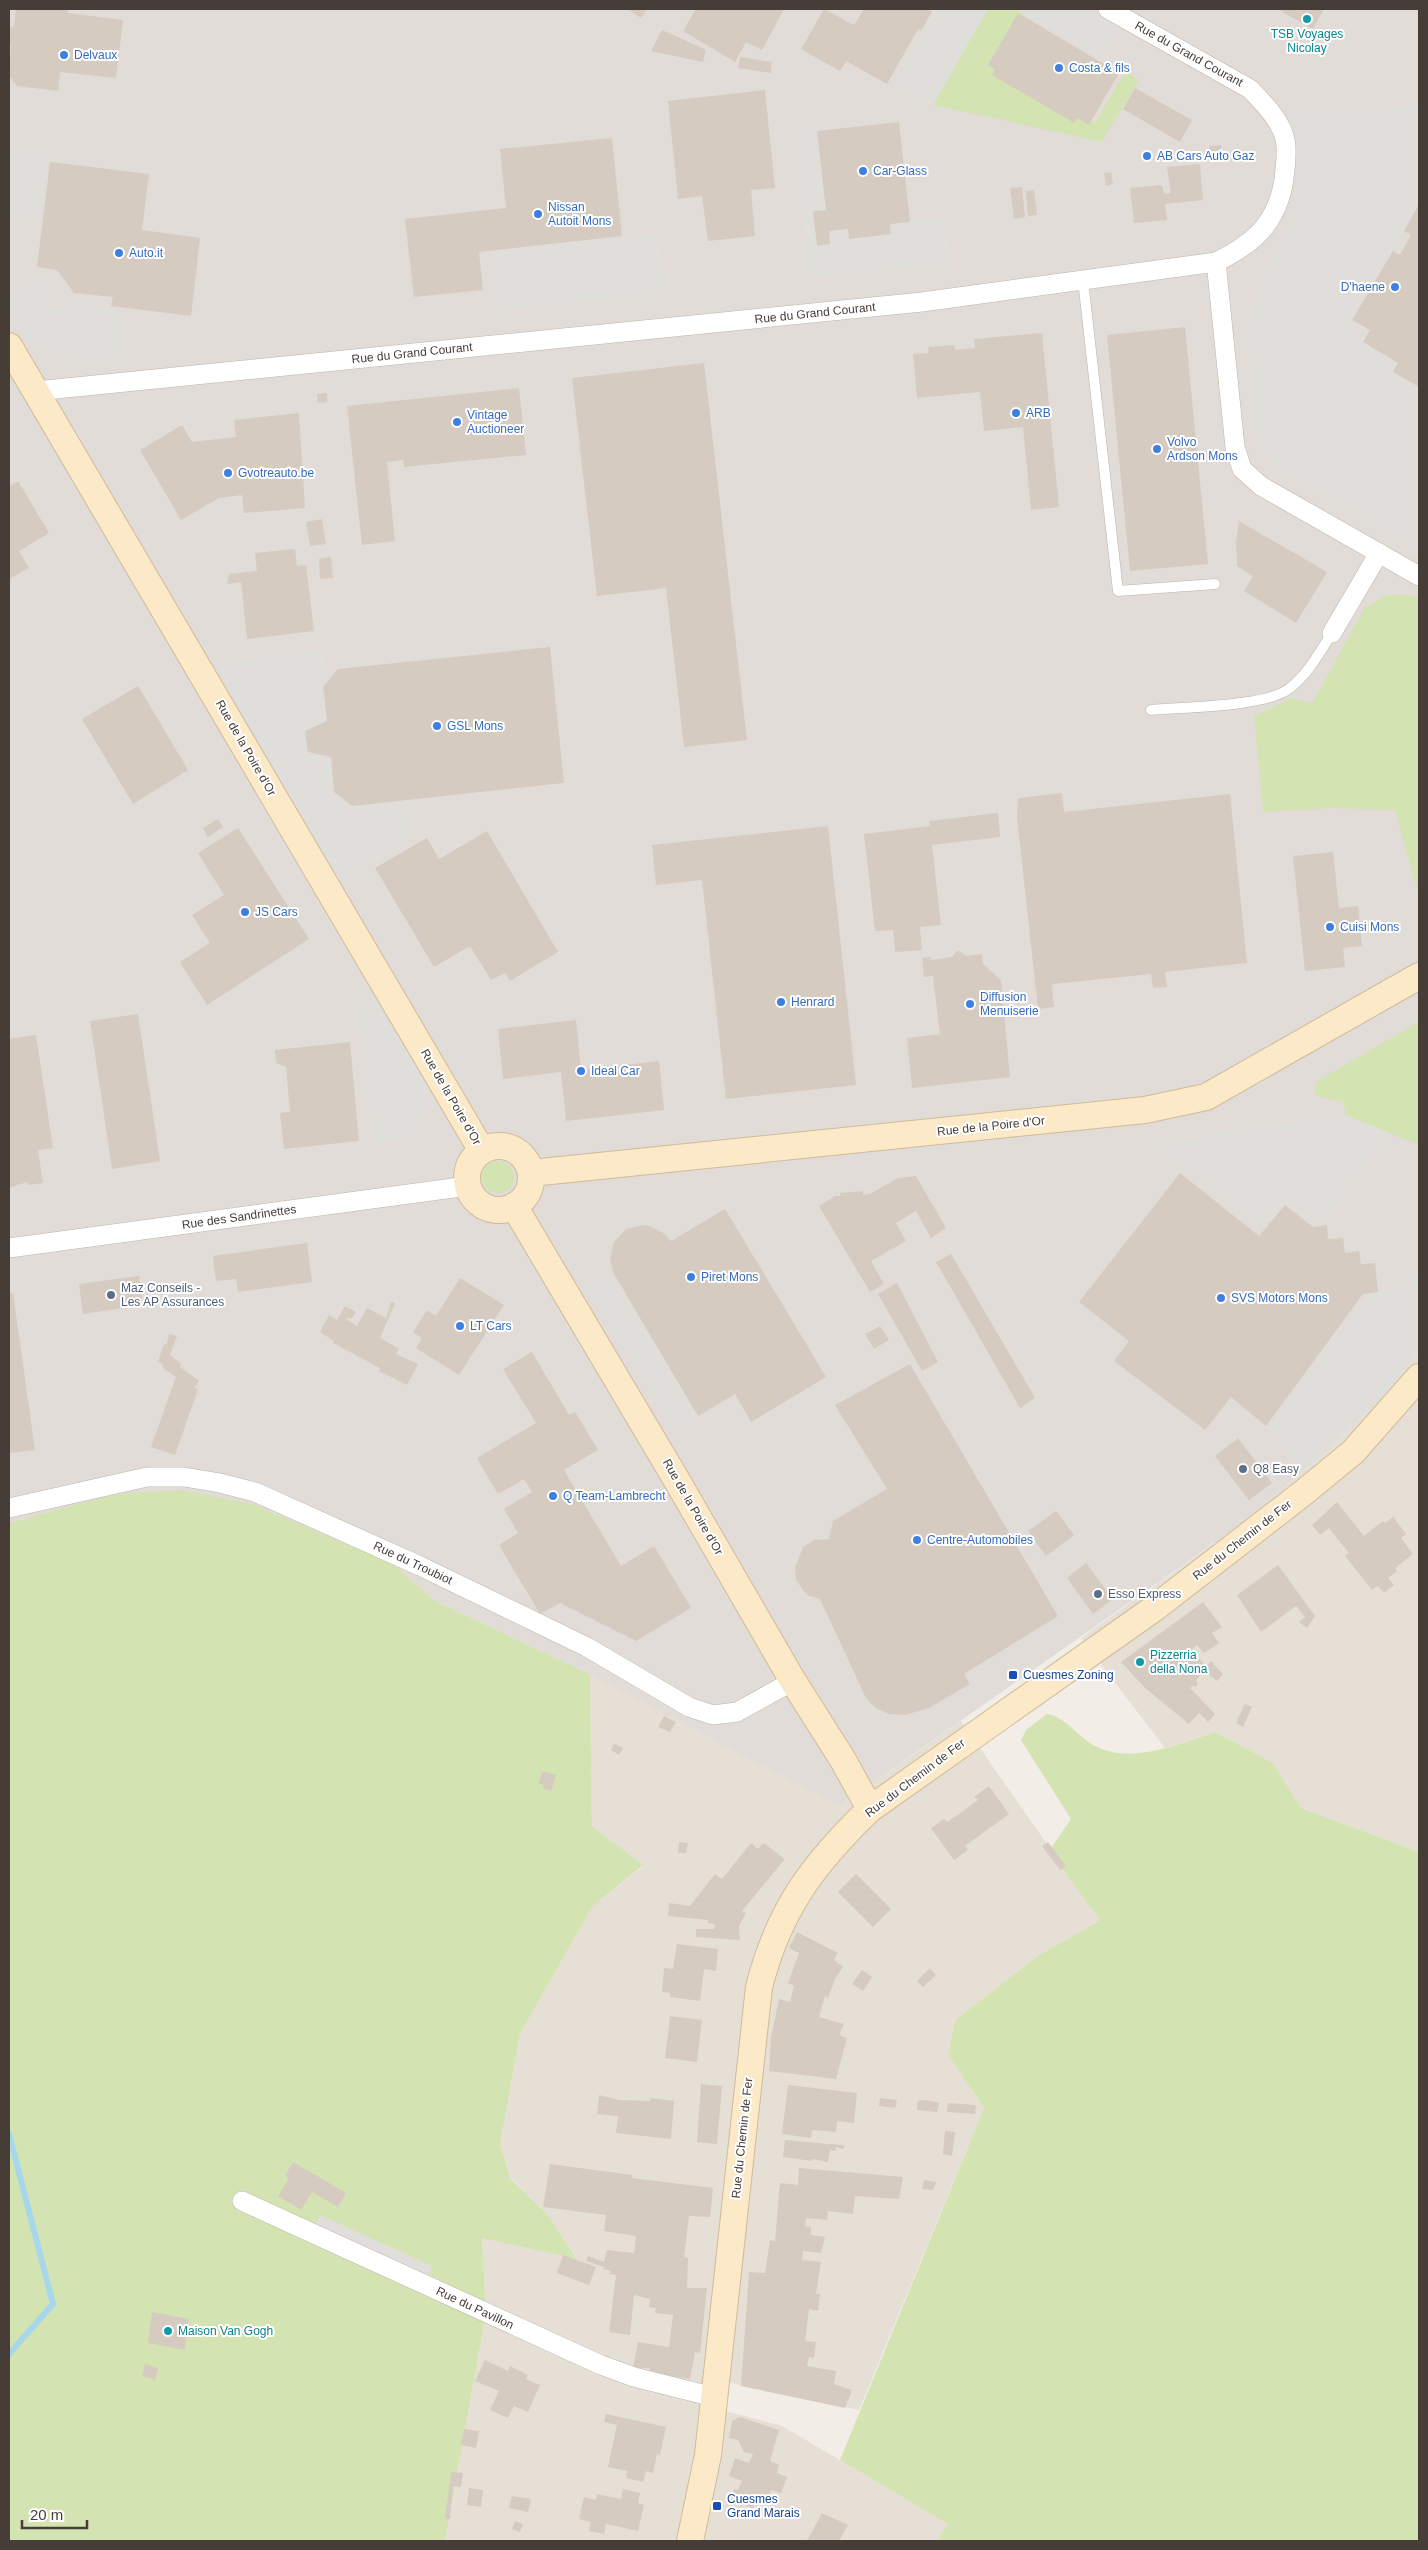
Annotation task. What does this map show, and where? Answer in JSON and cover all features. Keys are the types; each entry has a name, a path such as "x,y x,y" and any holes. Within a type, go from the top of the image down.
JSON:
{"street":[{"name":"Rue du Grand Courant","path":"36,391 922,302 1216,262 1237,252 1258,235 1274,215 1283,190 1285,139 1268,108 1250,89 1108,9"},
{"path":"1216,262 1235,448 1242,469 1261,486 1419,576"},
{"name":"Rue de la Poire d'Or","path":"9,346 482,1151"},
{"path":"1332,633 1379,553"},
{"name":"Rue de la Poire d'Or","path":"531,1173 1145,1110 1206,1097 1419,976"},
{"path":"492,1147 512,1149 528,1163 531,1173 528,1192 514,1206 505,1209 486,1207 478,1202 468,1186 470,1166 482,1151 492,1147"},
{"name":"Rue des Sandrinettes","path":"9,1248 468,1186"},
{"name":"Rue de la Poire d'Or","path":"514,1206 793,1681 843,1760 870,1809"},
{"name":"Rue du Chemin de Fer","path":"690,2541 708,2455 755,2015 765,1963 796,1893 835,1844 870,1809 1156,1607 1303,1493 1353,1452 1419,1377"},
{"name":"Rue du Troubiot","path":"9,1508 147,1477 184,1477 220,1482 255,1492 420,1566 588,1647 689,1706 713,1715 737,1712 793,1681"},
{"name":"Rue du Pavillon","path":"242,2201 601,2365 634,2377 714,2397"}],"lane":[{"path":"1083,280 1118,591 1215,584"},
{"path":"1151,710 1261,700 1289,689 1304,675 1332,633"}],"shaded area":[{"path":"9,9 1419,9 1419,1351 1383,1396 1328,1450 1244,1522 839,1806 590,1674 435,1601 393,1564 23,1519 9,1523"},
{"path":"937,9 988,9 933,105 921,103 893,87"},
{"path":"1016,9 1088,9 1121,27 1104,60"},
{"path":"1419,108 1419,203 1357,313 1369,320 1361,335 1404,362 1405,376 1419,384 1419,549 1277,465 1258,439 1249,330 1267,269 1296,206 1288,113"},
{"path":"829,126 839,226 945,218 950,263 809,278 794,130"},
{"path":"9,148 49,153 40,219 9,215"},
{"path":"658,235 664,292 499,310 493,247"},
{"path":"35,277 48,280 48,306 56,308 75,302 122,311 120,358 96,361 54,355 41,350 23,335 9,308 9,299"},
{"path":"323,650 339,792 356,806 412,801 406,844 338,882 218,669 231,661"},
{"path":"380,996 438,1099 431,1103 412,1136 376,1144 357,1005"},
{"path":"1347,1116 1392,1134 1317,1227 1289,1204 1269,1230 1191,1169 1155,1148 1218,1133"},
{"path":"610,1273 698,1415 675,1429 587,1287"},
{"path":"1419,1274 1419,1351 1383,1396 1304,1470 1267,1428 1370,1294 1408,1288"},
{"path":"1419,1351 1419,1852 1301,1808 1273,1763 1215,1732 1165,1748 1081,1638 1244,1522 1328,1450 1383,1396"},
{"path":"587,1647 839,1806 961,1721 1100,1920 1038,1956 955,2020 948,2055 984,2108 859,2410 716,2380 714,2408 782,2426 949,2524 937,2541 445,2541 486,2313 482,2238 577,2258 548,2215 510,2177 500,2144 520,2034 592,1907 643,1866 592,1826 590,1674"},
{"path":"320,2215 432,2266 424,2284 312,2233"}],"green space":[{"path":"988,9 1016,9 1024,13 995,64 1095,123 1125,72 1139,80 1102,142 933,105"},
{"path":"1388,595 1413,595 1419,598 1419,897 1395,810 1333,808 1263,812 1254,716 1292,698 1312,704 1365,607"},
{"path":"1419,1022 1419,1145 1347,1116 1343,1102 1314,1095 1317,1081"},
{"path":"498,1161 510,1165 514,1177 510,1189 498,1193 486,1189 482,1177 486,1165"},
{"path":"181,1490 252,1504 393,1564 435,1601 590,1674 592,1826 643,1865 592,1907 520,2034 500,2144 510,2178 548,2215 577,2259 482,2238 486,2313 445,2541 9,2541 9,1523 114,1494"},
{"path":"1047,1714 1066,1723 1095,1746 1124,1754 1155,1751 1215,1732 1273,1763 1301,1808 1419,1852 1419,2541 937,2541 948,2524 840,2460 984,2108 948,2055 955,2020 1038,1956 1100,1920 1049,1851 1071,1819 1021,1740 1026,1730"}],"building":[{"name":"Delvaux","path":"16,9 68,9 68,13 123,20 116,78 60,72 58,91 17,86 9,76 11,45 9,42 9,29 14,26"},
{"path":"627,9 647,9 641,18"},
{"path":"696,9 784,9 762,50 746,42 735,62 683,31"},
{"path":"824,9 854,25 864,9 930,9 932,12 921,31 918,29 887,84 846,61 840,71 801,49"},
{"name":"TSB Voyages Nicolay","path":"1277,9 1324,9 1313,29"},
{"path":"1018,13 1119,73 1089,125 1077,118 1074,123 992,75 995,69 988,65"},
{"path":"662,30 706,50 703,62 651,51"},
{"path":"740,57 772,62 771,73 738,68"},
{"path":"1135,88 1192,120 1180,142 1123,109"},
{"path":"765,90 775,188 751,190 755,236 708,241 702,196 678,199 668,101"},
{"name":"Car-Glass","path":"899,122 910,222 890,224 891,234 849,239 848,229 829,231 830,244 817,246 813,211 826,210 817,131"},
{"name":"Nissan Autoit Mons","path":"612,138 622,236 479,252 483,290 414,297 405,219 506,208 500,149"},
{"path":"1221,145 1221,156 1210,157 1209,146"},
{"name":"Auto.it","path":"50,162 149,174 142,230 200,238 191,316 111,306 113,297 74,293 57,270 37,267"},
{"path":"1200,164 1203,200 1165,204 1167,220 1134,223 1130,188 1162,185 1164,194 1171,193 1167,167"},
{"path":"1111,172 1113,184 1106,186 1104,173"},
{"path":"1022,187 1025,217 1014,219 1010,188"},
{"path":"1034,190 1037,215 1028,216 1026,191"},
{"name":"D'haene","path":"1419,204 1419,387 1393,372 1398,363 1363,342 1370,330 1352,320 1393,251 1400,255 1411,235 1404,231"},
{"name":"Volvo Ardson Mons","path":"1185,327 1208,564 1130,571 1107,335"},
{"name":"ARB","path":"1042,333 1059,507 1031,510 1023,427 984,431 980,392 917,398 913,354 929,353 928,347 954,345 955,350 975,348 974,339"},
{"path":"704,363 747,740 684,747 666,588 597,596 572,378"},
{"path":"519,388 526,455 404,467 403,460 387,462 395,541 362,545 347,406"},
{"path":"327,393 327,402 318,403 317,394"},
{"name":"Gvotreauto.be","path":"299,413 305,508 244,513 242,495 219,498 181,520 140,450 182,425 192,442 236,437 234,420"},
{"path":"18,481 49,533 19,551 29,568 9,579 9,487"},
{"path":"322,519 326,544 310,546 306,522"},
{"path":"1239,521 1327,572 1296,623 1244,591 1253,576 1237,566 1236,543"},
{"path":"295,549 297,566 306,565 314,631 247,639 241,582 227,584 229,574 257,571 255,553"},
{"path":"331,557 333,578 320,579 319,559"},
{"name":"GSL Mons","path":"550,647 564,783 352,806 334,792 331,757 308,752 305,731 327,721 323,687 338,669"},
{"path":"138,686 188,770 133,804 82,719"},
{"path":"1062,793 1064,812 1230,794 1247,963 1165,972 1167,987 1153,988 1151,974 1052,984 1054,1007 1038,1009 1017,817 1018,798"},
{"path":"998,813 1000,837 932,845 941,925 920,927 922,950 895,952 893,930 875,931 864,834 930,826 929,821"},
{"path":"218,819 223,827 208,837 203,828"},
{"name":"Henrard","path":"828,826 856,1085 726,1099 702,880 656,885 652,845"},
{"path":"238,828 309,939 207,1005 180,962 210,943 192,915 224,895 198,853"},
{"path":"487,831 558,952 510,981 505,973 491,980 470,946 434,967 375,868 427,838 439,859"},
{"name":"Cuisi Mons","path":"1333,852 1339,908 1358,906 1362,946 1343,948 1345,967 1305,971 1293,856"},
{"name":"Diffusion Menuiserie","path":"958,950 966,956 982,954 983,964 1001,980 1010,1077 912,1088 907,1038 940,1034 933,976 924,977 922,958 931,957 931,960 952,957"},
{"path":"138,1014 160,1161 112,1169 90,1021"},
{"name":"Ideal Car","path":"576,1020 581,1070 659,1061 664,1110 566,1121 561,1072 503,1079 498,1029"},
{"path":"36,1035 53,1148 38,1150 43,1183 28,1185 27,1182 9,1188 9,1039"},
{"path":"350,1042 359,1141 284,1149 280,1113 290,1112 286,1067 276,1063 275,1050"},
{"name":"SVS Motors Mons","path":"1180,1173 1259,1236 1285,1205 1313,1227 1327,1225 1328,1239 1343,1238 1345,1253 1359,1251 1361,1264 1375,1263 1378,1292 1363,1294 1266,1426 1231,1397 1205,1430 1114,1361 1129,1341 1079,1302"},
{"path":"916,1176 946,1228 931,1238 916,1211 896,1223 906,1241 871,1261 884,1284 870,1292 819,1206 835,1196 840,1196 840,1193 863,1191 863,1195 870,1194 898,1178"},
{"path":"725,1209 826,1377 751,1422 735,1394 698,1416 614,1274 610,1259 614,1242 626,1229 642,1225 650,1226 665,1234 671,1241"},
{"path":"307,1243 312,1282 238,1292 236,1279 216,1281 213,1256"},
{"path":"951,1254 1035,1398 1020,1408 936,1262"},
{"name":"Maz Conseils - Les AP Assurances","path":"139,1276 143,1305 83,1314 79,1284"},
{"name":"LT Cars","path":"460,1278 504,1305 459,1375 416,1348 422,1338 413,1332 427,1310 436,1316"},
{"path":"897,1283 938,1362 922,1371 878,1294"},
{"path":"9,1293 13,1293 35,1450 9,1453"},
{"path":"391,1302 395,1303 380,1338 399,1349 396,1354 418,1364 407,1385 379,1371 380,1368 333,1343 334,1341 320,1332 329,1315 337,1320 345,1306 356,1312 351,1319 348,1317 346,1319 357,1326 367,1308 386,1318"},
{"path":"880,1326 889,1340 874,1349 865,1334"},
{"path":"169,1334 177,1336 170,1355 181,1364 180,1367 199,1381 194,1388 198,1389 175,1455 151,1447 176,1377 163,1368 163,1364 158,1362"},
{"name":"Q Team-Lambrecht","path":"532,1352 569,1415 575,1412 598,1450 564,1470 621,1566 654,1546 691,1608 636,1641 560,1603 540,1614 499,1545 518,1533 504,1509 532,1492 524,1479 498,1494 477,1458 536,1423 503,1369"},
{"name":"Centre-Automobiles","path":"910,1364 1058,1616 964,1674 970,1684 929,1708 905,1715 889,1714 876,1708 866,1698 820,1599 809,1596 803,1590 796,1580 795,1568 803,1547 814,1540 829,1539 833,1521 887,1489 835,1405"},
{"name":"Q8 Easy","path":"1238,1438 1272,1483 1249,1500 1215,1456"},
{"path":"1337,1502 1364,1536 1383,1521 1385,1523 1393,1517 1406,1534 1401,1538 1413,1554 1395,1568 1397,1571 1388,1578 1394,1585 1384,1593 1378,1586 1372,1590 1345,1556 1349,1553 1329,1528 1320,1535 1312,1525"},
{"path":"1056,1511 1074,1535 1046,1556 1028,1531"},
{"path":"1086,1563 1113,1599 1093,1614 1067,1578"},
{"path":"1278,1565 1315,1616 1307,1628 1299,1622 1305,1617 1296,1606 1261,1632 1237,1595"},
{"path":"1203,1602 1222,1627 1212,1633 1219,1643 1204,1653 1197,1645 1192,1649 1206,1667 1211,1661 1223,1674 1217,1681 1203,1670 1196,1681 1198,1683 1196,1687 1190,1688 1215,1714 1208,1722 1199,1713 1189,1724 1145,1688 1121,1662"},
{"path":"1245,1704 1252,1707 1243,1727 1236,1723"},
{"path":"664,1716 676,1722 670,1732 658,1727"},
{"path":"614,1744 623,1748 619,1755 611,1750"},
{"path":"542,1771 556,1775 551,1791 542,1788 544,1785 538,1783"},
{"path":"989,1786 1009,1814 965,1846 968,1850 954,1860 931,1828 944,1819 947,1822 959,1814 978,1800 974,1797"},
{"path":"679,1842 688,1843 686,1853 678,1853"},
{"path":"1048,1842 1066,1866 1060,1870 1042,1846"},
{"path":"751,1843 758,1849 762,1844 765,1844 785,1859 742,1911 746,1913 739,1926 740,1940 696,1937 696,1929 714,1929 715,1924 708,1923 708,1920 668,1916 669,1903 690,1906 715,1874 722,1879"},
{"path":"856,1874 891,1909 873,1927 838,1892"},
{"path":"797,1932 838,1953 834,1960 843,1967 835,1979 828,1998 825,1996 819,2017 844,2024 840,2033 841,2036 847,2038 836,2079 769,2071 771,2038 779,1999 790,2002 794,1986 788,1983 799,1953 789,1948"},
{"path":"677,1944 718,1949 716,1971 704,1969 700,2001 670,1997 670,1993 662,1992 664,1968 673,1969"},
{"path":"930,1968 936,1975 923,1987 917,1981"},
{"path":"862,1970 872,1977 863,1991 852,1984"},
{"path":"670,2016 702,2020 697,2062 665,2058"},
{"path":"701,2084 722,2086 717,2144 697,2142"},
{"path":"788,2085 857,2093 854,2123 837,2121 836,2132 812,2130 811,2138 782,2134"},
{"path":"599,2095 619,2100 650,2101 651,2098 674,2101 671,2139 616,2133 618,2116 597,2114"},
{"path":"880,2098 897,2100 895,2108 879,2106"},
{"path":"925,2100 939,2103 937,2112 917,2110 918,2101"},
{"path":"948,2103 976,2105 975,2114 947,2112"},
{"path":"945,2131 955,2132 952,2156 943,2154"},
{"path":"785,2140 844,2145 844,2149 836,2147 835,2151 830,2150 828,2162 783,2157"},
{"path":"293,2162 346,2193 338,2207 312,2192 301,2210 278,2196 289,2178 285,2176"},
{"path":"550,2164 632,2175 632,2178 713,2188 710,2217 689,2216 684,2257 688,2258 687,2288 707,2288 700,2353 695,2352 690,2379 649,2372 650,2368 633,2368 638,2342 669,2347 673,2315 655,2313 656,2308 649,2307 650,2299 634,2295 630,2335 609,2332 616,2275 609,2274 611,2271 603,2269 604,2267 586,2261 588,2256 604,2262 607,2250 634,2253 636,2236 604,2231 606,2215 543,2207"},
{"path":"799,2168 903,2177 899,2199 855,2196 853,2214 828,2211 827,2220 806,2218 805,2226 811,2227 811,2235 825,2237 821,2253 803,2251 802,2260 821,2262 816,2294 820,2294 818,2311 809,2309 805,2341 816,2342 814,2358 809,2357 807,2366 836,2371 834,2384 852,2390 845,2408 741,2386 749,2272 765,2273 770,2240 775,2241 780,2183 798,2185"},
{"path":"924,2180 936,2182 933,2190 922,2189"},
{"path":"563,2255 596,2267 589,2285 557,2273"},
{"name":"Maison Van Gogh","path":"152,2312 189,2319 185,2350 148,2343"},
{"path":"485,2360 508,2371 510,2366 528,2375 526,2379 540,2385 528,2412 514,2406 508,2418 490,2410 499,2391 475,2381"},
{"path":"145,2364 158,2368 155,2380 142,2376"},
{"path":"606,2414 666,2427 660,2455 657,2454 653,2473 646,2471 643,2482 626,2478 627,2471 608,2467 617,2425 604,2422"},
{"path":"740,2417 779,2430 770,2461 779,2465 777,2473 787,2477 781,2493 771,2490 766,2503 756,2499 753,2508 730,2500 734,2489 738,2490 742,2481 729,2476 735,2458 749,2463 753,2454 744,2452 738,2440 729,2438 732,2421"},
{"path":"464,2429 479,2431 476,2448 461,2445"},
{"path":"451,2472 463,2473 461,2487 453,2486 450,2519 445,2519"},
{"path":"469,2488 483,2490 481,2507 467,2505"},
{"path":"623,2489 640,2493 638,2503 644,2505 638,2531 606,2524 604,2534 589,2531 591,2522 579,2519 584,2497 596,2500 597,2494 621,2499"},
{"path":"512,2496 531,2499 528,2512 509,2508"},
{"path":"822,2513 848,2525 839,2541 807,2541"},
{"path":"515,2521 523,2524 520,2532 512,2529"}],"waterway":[{"path":"9,2134 53,2304 9,2354"}],"place":[{"name":"TSB Voyages Nicolay","path":"1307,19"},
{"name":"Delvaux","path":"64,55"},
{"name":"Costa & fils","path":"1059,68"},
{"name":"AB Cars Auto Gaz","path":"1147,156"},
{"name":"Car-Glass","path":"863,171"},
{"name":"Nissan Autoit Mons","path":"538,214"},
{"name":"Auto.it","path":"119,253"},
{"name":"D'haene","path":"1395,287"},
{"name":"ARB","path":"1016,413"},
{"name":"Vintage Auctioneer","path":"457,422"},
{"name":"Volvo Ardson Mons","path":"1157,449"},
{"name":"Gvotreauto.be","path":"228,473"},
{"name":"GSL Mons","path":"437,726"},
{"name":"JS Cars","path":"245,912"},
{"name":"Cuisi Mons","path":"1330,927"},
{"name":"Henrard","path":"781,1002"},
{"name":"Diffusion Menuiserie","path":"970,1004"},
{"name":"Ideal Car","path":"581,1071"},
{"name":"Piret Mons","path":"691,1277"},
{"name":"Maz Conseils - Les AP Assurances","path":"111,1295"},
{"name":"SVS Motors Mons","path":"1221,1298"},
{"name":"LT Cars","path":"460,1326"},
{"name":"Q8 Easy","path":"1243,1469"},
{"name":"Q Team-Lambrecht","path":"553,1496"},
{"name":"Centre-Automobiles","path":"917,1540"},
{"name":"Esso Express","path":"1098,1594"},
{"name":"Pizzerria della Nona","path":"1140,1662"},
{"name":"Cuesmes Zoning","path":"1013,1675"},
{"name":"Maison Van Gogh","path":"168,2331"},
{"name":"Cuesmes Grand Marais","path":"717,2506"}]}
